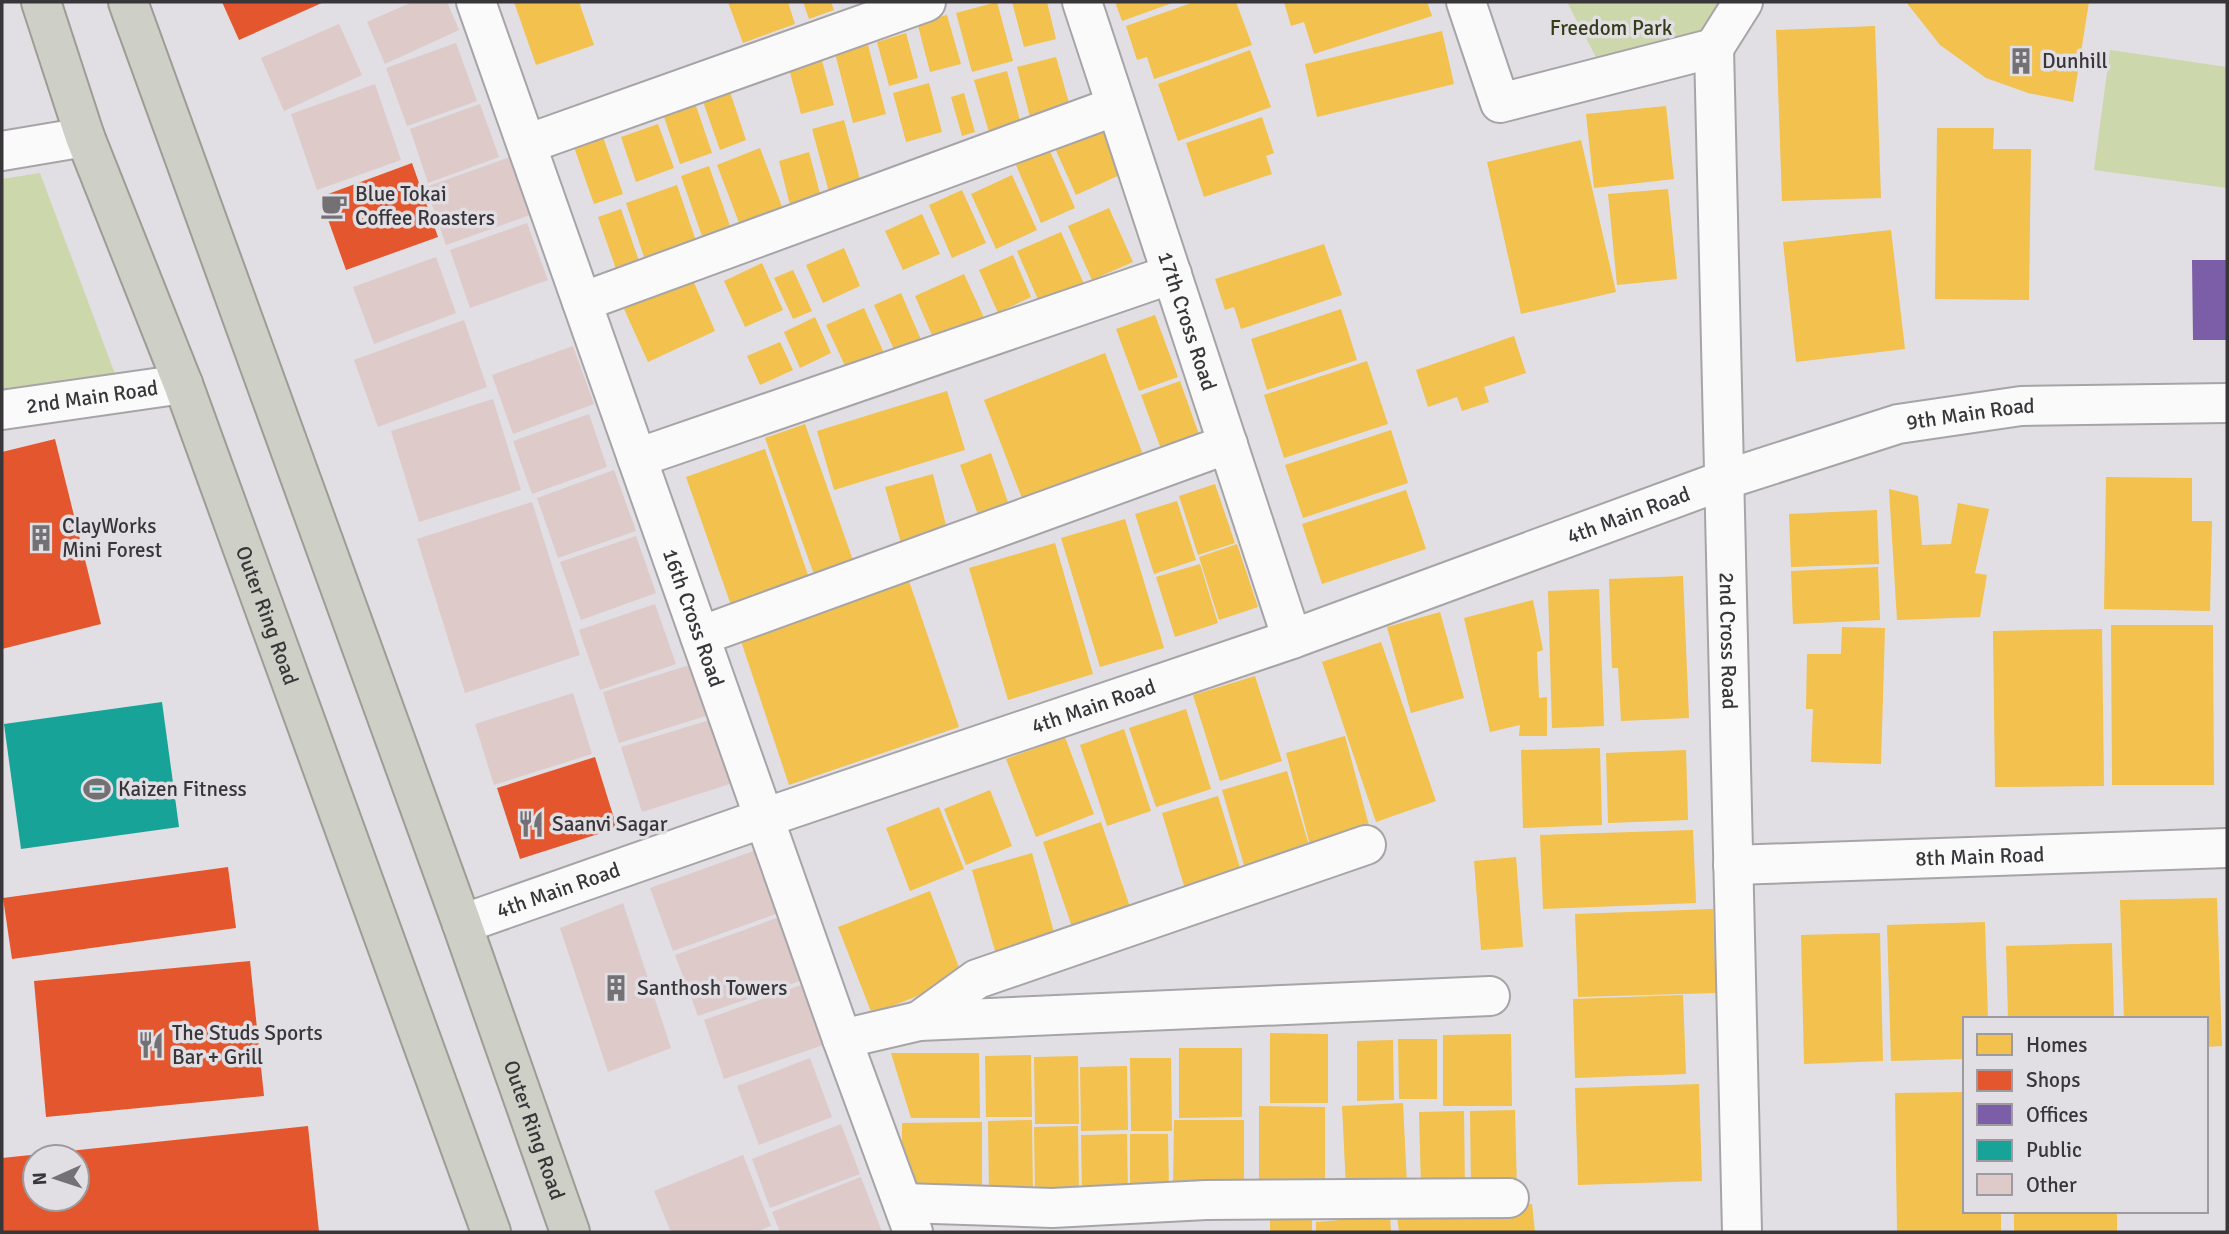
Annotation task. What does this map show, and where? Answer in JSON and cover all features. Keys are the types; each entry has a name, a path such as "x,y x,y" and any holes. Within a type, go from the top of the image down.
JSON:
{"highway":[{"name":"Outer Ring Road","path":"41,2 85,138 183,384 491,1232"},
{"name":"Outer Ring Road","path":"128,2 462,925 570,1232"}],"street":[{"name":"16th Cross Road","path":"476,2 842,1040 908,1217"},
{"path":"527,144 926,2"},
{"name":"17th Cross Road","path":"1082,2 1292,639"},
{"path":"1466,2 1500,103 1714,48 1743,2"},
{"name":"2nd Cross Road","path":"1714,48 1742,1232"},
{"path":"582,302 1116,106"},
{"path":"2,151 85,138"},
{"path":"637,458 1172,274"},
{"name":"2nd Main Road","path":"2,411 183,384"},
{"name":"9th Main Road","path":"1724,480 1898,424 2021,406 2227,403"},
{"path":"700,636 1228,444"},
{"name":"4th Main Road","path":"462,925 764,818 1292,639 1724,480"},
{"path":"919,1021 977,979 1366,845"},
{"name":"8th Main Road","path":"1733,865 2227,848"},
{"path":"842,1040 919,1021 1489,996"},
{"path":"908,1217 1206,1200 1509,1198"}],"green space":[{"name":"Freedom Park","path":"1567,2 1718,2 1701,36 1597,59"},
{"path":"2110,50 2227,67 2227,188 2094,170"},
{"path":"40,173 115,374 2,390 2,179"}],"building: Homes":[{"path":"514,2 579,2 594,45 536,65"},
{"path":"728,2 788,2 795,24 743,43"},
{"path":"803,2 831,2 834,10 809,19"},
{"path":"997,2 1013,61 972,72 956,13"},
{"path":"1012,2 1047,2 1056,39 1024,47"},
{"path":"1115,2 1175,2 1122,21"},
{"path":"1194,2 1236,2 1252,45 1154,79 1147,57 1137,60 1126,26"},
{"path":"1284,2 1427,2 1432,16 1314,54 1304,22 1291,26"},
{"name":"Dunhill","path":"1906,2 2089,2 2073,102 2028,93 1986,78 1940,45"},
{"path":"947,15 961,64 930,72 917,22"},
{"path":"1875,26 1881,198 1782,201 1776,30"},
{"path":"1442,31 1454,84 1317,117 1305,64"},
{"path":"906,33 918,78 889,86 877,42"},
{"path":"868,45 886,114 853,123 835,53"},
{"path":"1250,50 1271,107 1178,141 1158,84"},
{"path":"821,57 834,105 801,114 788,65"},
{"path":"1056,57 1071,110 1031,121 1017,67"},
{"path":"1007,71 1022,128 990,136 974,80"},
{"path":"727,83 746,140 720,150 700,93"},
{"path":"929,83 942,132 906,142 893,93"},
{"path":"964,93 975,132 962,136 951,97"},
{"path":"694,100 712,153 680,164 662,111"},
{"path":"1666,106 1674,179 1594,188 1586,114"},
{"path":"1262,117 1274,153 1266,156 1272,174 1204,197 1186,143"},
{"path":"844,120 861,183 829,192 812,129"},
{"path":"658,124 674,168 636,182 621,137"},
{"path":"1100,125 1122,174 1076,195 1054,146"},
{"path":"1937,128 1994,128 1993,149 2031,149 2029,300 1935,299"},
{"path":"603,137 623,194 594,204 574,147"},
{"path":"1581,140 1616,292 1521,314 1487,162"},
{"path":"760,148 784,212 741,228 717,165"},
{"path":"1049,149 1075,208 1041,223 1016,165"},
{"path":"809,152 821,197 790,205 779,161"},
{"path":"709,166 730,226 702,236 681,176"},
{"path":"1012,175 1037,230 996,249 971,194"},
{"path":"677,185 696,241 645,260 626,203"},
{"path":"1668,189 1677,279 1617,285 1608,194"},
{"path":"962,190 986,243 952,258 929,205"},
{"path":"1109,208 1133,262 1092,280 1068,226"},
{"path":"621,209 639,261 616,269 598,217"},
{"path":"922,214 940,254 903,270 885,231"},
{"path":"1891,230 1905,349 1796,362 1783,242"},
{"path":"1061,232 1084,284 1040,304 1017,251"},
{"path":"1324,244 1342,295 1241,329 1234,307 1225,310 1215,279"},
{"path":"844,248 860,286 823,303 806,265"},
{"path":"1013,255 1031,297 998,313 979,270"},
{"path":"762,263 783,310 745,327 724,281"},
{"path":"688,269 715,331 648,362 620,300"},
{"path":"793,270 812,311 793,319 774,278"},
{"path":"964,274 985,320 935,342 915,296"},
{"path":"901,293 922,342 896,354 874,305"},
{"path":"864,308 884,353 847,370 826,325"},
{"path":"1341,309 1357,360 1267,390 1251,339"},
{"path":"1155,315 1178,377 1139,391 1116,329"},
{"path":"815,317 831,353 800,368 784,332"},
{"path":"1514,336 1526,373 1484,387 1489,402 1462,411 1457,397 1428,407 1416,370"},
{"path":"780,342 793,370 760,385 747,356"},
{"path":"1105,353 1145,460 1025,506 984,400"},
{"path":"1367,361 1388,424 1284,458 1264,395"},
{"path":"1180,381 1202,443 1164,457 1141,395"},
{"path":"947,391 965,450 834,490 817,431"},
{"path":"805,424 855,566 816,580 765,438"},
{"path":"1391,430 1408,483 1303,518 1285,465"},
{"path":"765,449 811,584 733,611 686,477"},
{"path":"991,453 1011,511 981,523 960,465"},
{"path":"933,474 947,529 901,543 885,487"},
{"path":"2106,477 2192,478 2192,521 2212,521 2210,611 2104,609"},
{"path":"1215,484 1235,543 1198,555 1179,496"},
{"path":"1889,489 1918,496 1922,545 1951,544 1958,503 1989,509 1975,573 1987,575 1980,617 1897,620"},
{"path":"1406,490 1426,549 1322,584 1302,524"},
{"path":"1177,501 1196,560 1154,574 1135,514"},
{"path":"1877,510 1879,564 1791,567 1789,514"},
{"path":"1125,519 1164,648 1100,667 1061,538"},
{"path":"1055,543 1093,674 1008,700 969,568"},
{"path":"1237,544 1258,607 1219,620 1199,557"},
{"path":"1200,564 1218,623 1175,637 1156,577"},
{"path":"1878,567 1880,620 1793,624 1791,571"},
{"path":"1683,576 1689,718 1621,721 1618,668 1612,668 1609,579"},
{"path":"909,581 959,727 789,785 740,638"},
{"path":"1599,589 1604,726 1552,728 1548,591"},
{"path":"1533,600 1543,650 1537,652 1539,698 1547,697 1547,736 1519,736 1520,725 1490,732 1464,618"},
{"path":"1440,612 1464,698 1411,713 1387,627"},
{"path":"2111,625 2213,625 2214,785 2112,785"},
{"path":"1842,627 1885,628 1881,764 1811,762 1813,709 1806,709 1807,654 1841,654"},
{"path":"2102,629 2104,786 1995,787 1993,631"},
{"path":"1381,642 1436,801 1376,822 1322,662"},
{"path":"1255,676 1282,761 1220,781 1193,695"},
{"path":"1186,709 1211,789 1156,807 1129,728"},
{"path":"1124,729 1151,811 1107,826 1080,745"},
{"path":"1345,736 1370,829 1310,845 1286,753"},
{"path":"1065,737 1094,814 1036,837 1006,759"},
{"path":"1600,748 1602,825 1523,828 1521,750"},
{"path":"1686,750 1688,820 1608,823 1606,753"},
{"path":"1287,771 1311,852 1246,872 1222,790"},
{"path":"990,790 1012,846 966,865 944,809"},
{"path":"1218,796 1241,871 1185,889 1162,813"},
{"path":"939,807 964,869 910,891 886,828"},
{"path":"1101,822 1131,910 1073,930 1043,842"},
{"path":"1693,830 1696,903 1543,909 1540,835"},
{"path":"1032,853 1058,947 999,965 972,870"},
{"path":"1516,857 1523,947 1481,950 1474,861"},
{"path":"930,891 963,978 872,1014 838,927"},
{"path":"2217,898 2222,1046 2208,1047 2208,1017 2124,1017 2120,900"},
{"path":"1713,909 1716,993 1578,997 1575,914"},
{"path":"1985,922 1988,1017 1963,1017 1963,1059 1891,1061 1887,925"},
{"path":"1880,933 1883,1061 1804,1064 1801,935"},
{"path":"2112,943 2114,1017 2008,1017 2006,946"},
{"path":"1683,995 1686,1074 1575,1078 1573,999"},
{"path":"1270,1033 1328,1034 1328,1103 1270,1103"},
{"path":"1511,1034 1512,1106 1443,1106 1443,1035"},
{"path":"1398,1039 1437,1039 1437,1099 1399,1099"},
{"path":"1393,1040 1394,1100 1357,1101 1357,1041"},
{"path":"1179,1048 1242,1048 1242,1117 1179,1118"},
{"path":"891,1053 979,1053 980,1118 911,1118"},
{"path":"1031,1055 1032,1117 986,1117 985,1056"},
{"path":"1078,1056 1079,1124 1035,1124 1034,1057"},
{"path":"1130,1058 1171,1058 1172,1131 1131,1131"},
{"path":"1127,1066 1128,1130 1081,1131 1080,1067"},
{"path":"1699,1084 1702,1181 1578,1185 1575,1088"},
{"path":"1963,1092 1963,1213 2001,1213 2001,1231 1897,1232 1895,1093"},
{"path":"1403,1103 1407,1185 1346,1188 1342,1106"},
{"path":"1259,1106 1325,1107 1325,1188 1259,1187"},
{"path":"1515,1110 1517,1192 1471,1193 1470,1111"},
{"path":"1464,1111 1465,1186 1421,1187 1419,1112"},
{"path":"1032,1120 1033,1194 989,1195 988,1121"},
{"path":"1174,1120 1244,1120 1244,1190 1173,1190"},
{"path":"982,1122 982,1189 902,1190 902,1123"},
{"path":"1078,1126 1079,1193 1035,1194 1034,1127"},
{"path":"1127,1134 1128,1193 1082,1194 1081,1135"},
{"path":"1130,1134 1168,1134 1169,1191 1130,1192"},
{"path":"1532,1204 1535,1232 1399,1232 1397,1216"},
{"path":"1312,1210 1312,1232 1270,1232 1270,1211"},
{"path":"2014,1213 2117,1213 2117,1232 2014,1232"},
{"path":"1390,1216 1391,1232 1316,1232 1316,1222"}],"building: Shops":[{"path":"222,2 324,2 239,40"},
{"path":"412,163 438,237 346,270 320,197"},
{"name":"ClayWorks Mini Forest","path":"55,439 101,624 2,649 2,452"},
{"path":"595,757 617,828 520,859 497,788"},
{"path":"228,867 236,928 12,959 3,898"},
{"path":"250,961 264,1096 46,1117 34,981"},
{"path":"308,1126 319,1232 2,1232 2,1158 21,1156 21,1213 91,1213 91,1149"}],"building: Offices":[{"path":"2192,260 2227,260 2227,340 2193,340"}],"building: Public":[{"path":"162,702 179,827 21,849 4,724"}],"building: Other":[{"path":"412,2 447,2 459,30 385,64 367,22"},
{"path":"339,24 362,75 284,111 261,58"},
{"path":"456,43 477,101 407,126 386,68"},
{"path":"375,84 401,160 317,190 291,114"},
{"path":"480,104 499,157 428,183 410,129"},
{"path":"510,157 530,215 446,245 426,187"},
{"path":"527,223 548,280 470,308 450,250"},
{"path":"436,257 456,313 374,344 353,287"},
{"path":"464,320 487,387 378,427 354,360"},
{"path":"573,346 594,404 513,434 492,375"},
{"path":"493,399 521,490 419,522 391,431"},
{"path":"589,414 607,467 532,494 513,441"},
{"path":"614,470 636,531 558,558 537,498"},
{"path":"532,502 580,655 465,693 417,539"},
{"path":"636,536 656,593 581,620 560,562"},
{"path":"655,604 676,664 600,690 579,630"},
{"path":"693,664 709,715 619,743 603,692"},
{"path":"573,693 592,754 494,785 475,724"},
{"path":"713,719 733,783 642,812 621,747"},
{"path":"765,847 787,910 673,951 650,888"},
{"name":"Santhosh Towers","path":"623,903 671,1048 608,1072 560,928"},
{"path":"785,915 808,978 698,1016 675,955"},
{"path":"804,984 826,1044 724,1079 704,1020"},
{"path":"810,1058 832,1117 759,1145 737,1086"},
{"path":"841,1124 860,1174 770,1208 752,1159"},
{"path":"743,1155 771,1226 756,1232 671,1232 654,1191"},
{"path":"861,1177 882,1232 780,1232 772,1212"}],"place":[{"name":"Dunhill","path":"2021,61"},
{"name":"Blue Tokai Coffee Roasters","path":"334,206"},
{"name":"ClayWorks Mini Forest","path":"41,538"},
{"name":"Kaizen Fitness","path":"97,789"},
{"name":"Saanvi Sagar","path":"531,824"},
{"name":"Santhosh Towers","path":"616,988"},
{"name":"The Studs Sports Bar + Grill","path":"151,1045"}]}
